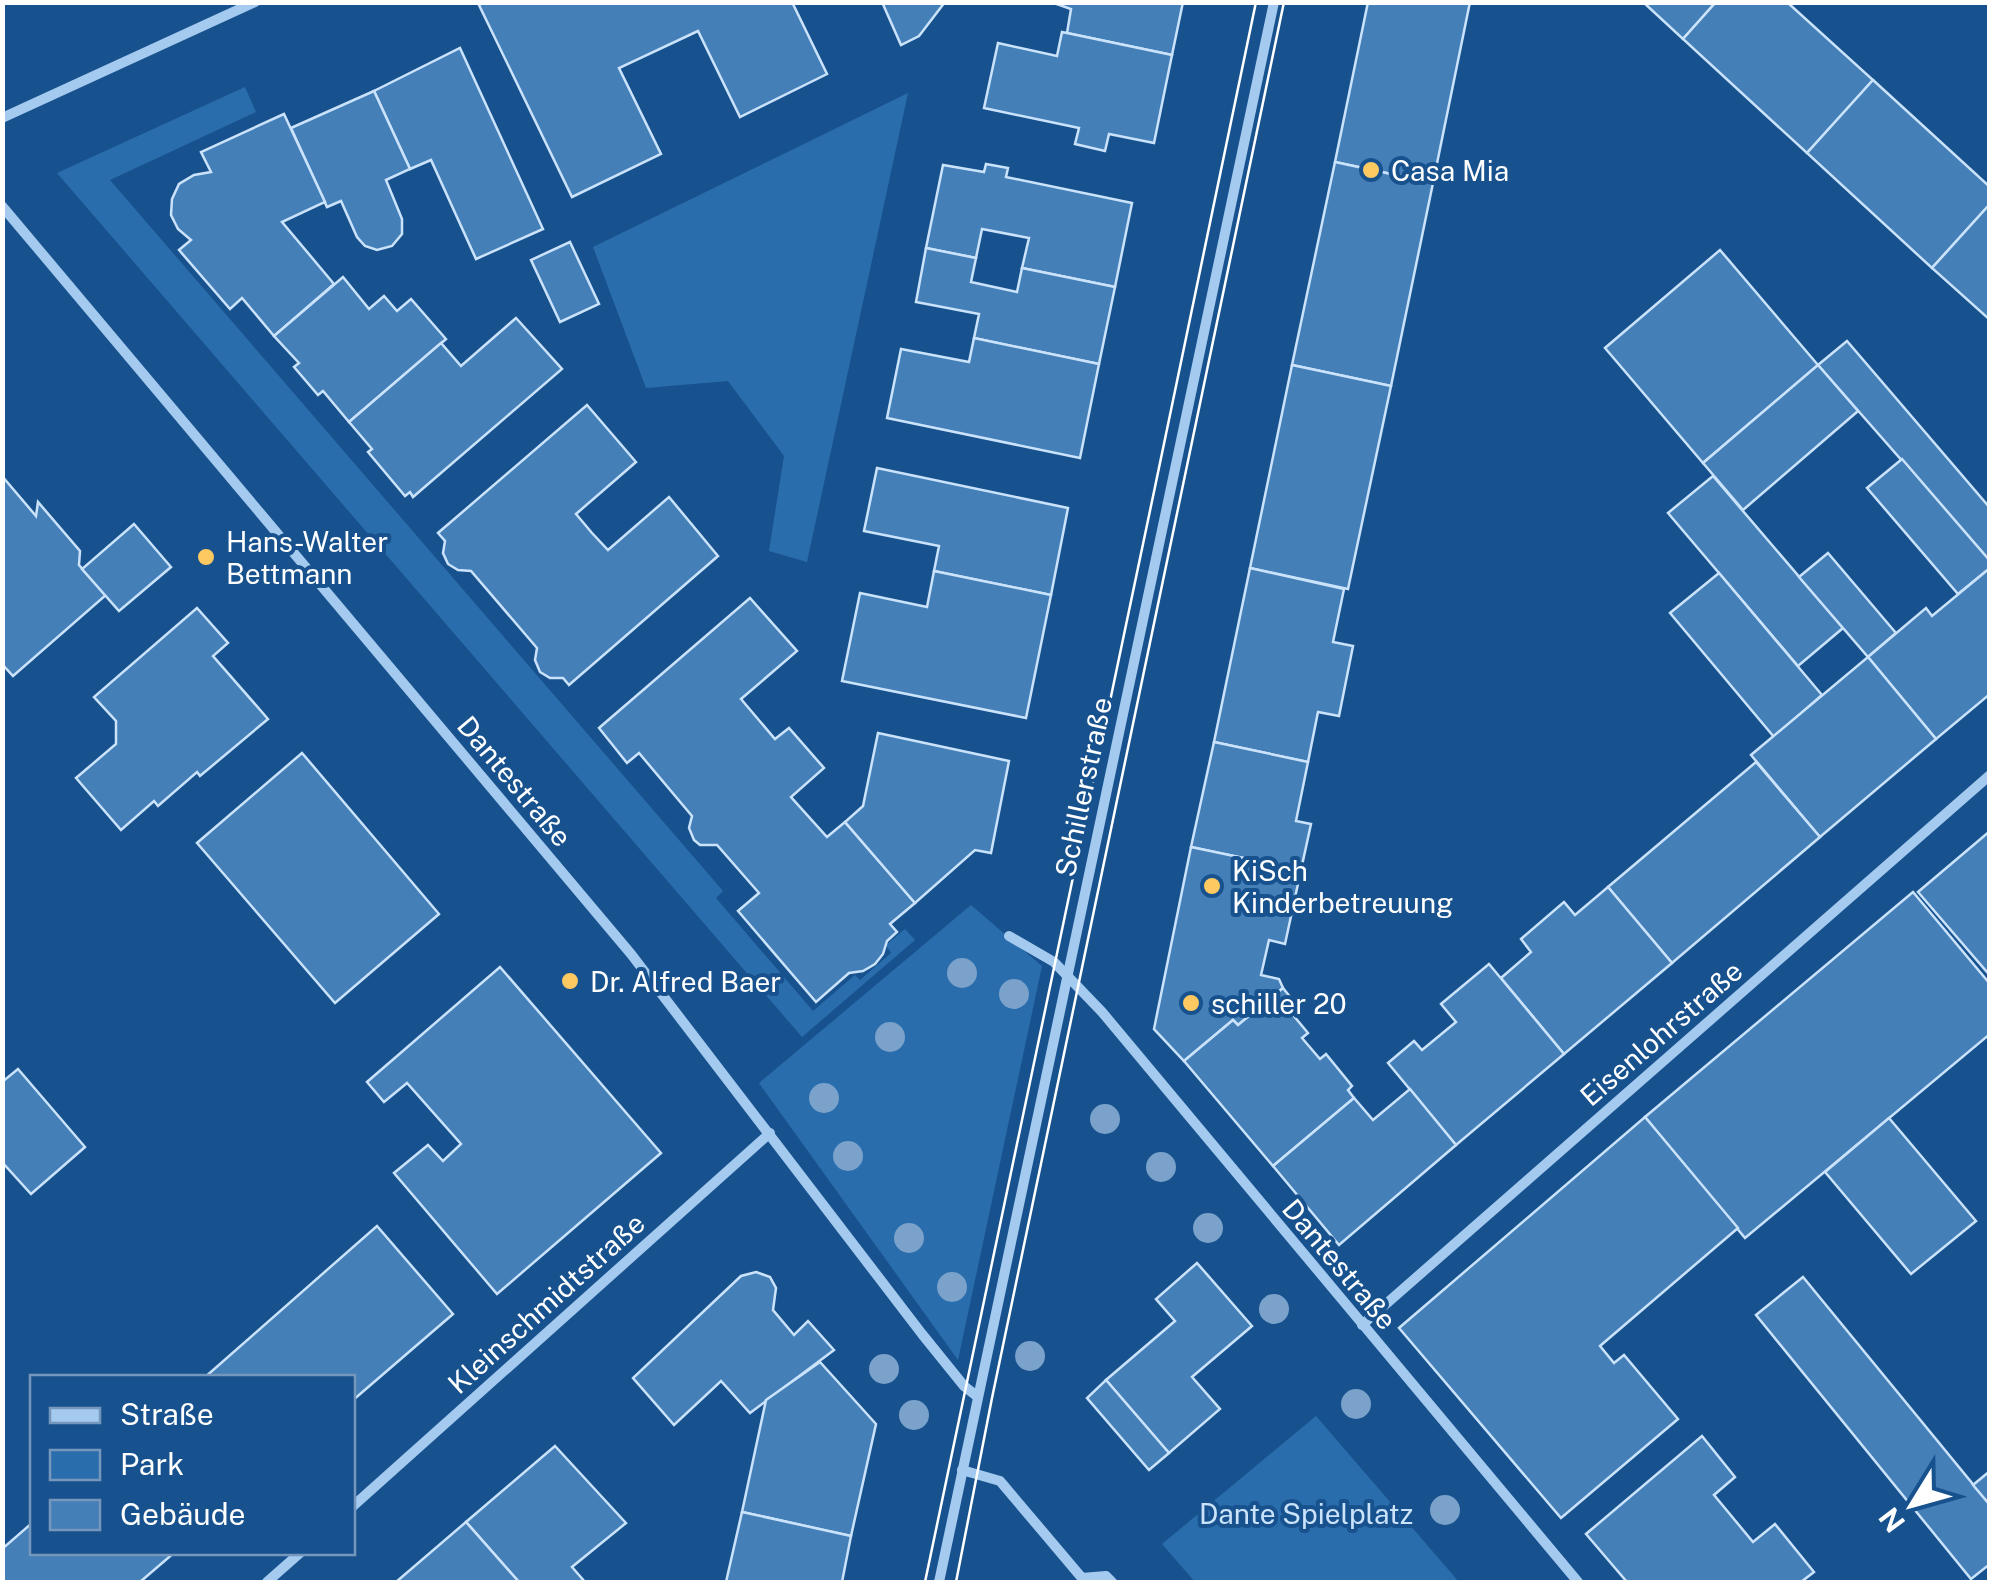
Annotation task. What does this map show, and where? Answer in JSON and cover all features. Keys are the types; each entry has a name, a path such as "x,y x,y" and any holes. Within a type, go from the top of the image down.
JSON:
{"street":[{"path":"2,118 255,2"},
{"name":"Schillerstraße","path":"940,1582 1274,2"},
{"name":"Dantestraße","path":"2,206 632,954 941,1359 978,1397"},
{"name":"Eisenlohrstraße","path":"1362,1325 1990,775"},
{"path":"1009,936 1054,962 1066,974"},
{"name":"Dantestraße","path":"1066,974 1102,1012 1578,1582"},
{"name":"Kleinschmidtstraße","path":"355,1503 770,1133"},
{"path":"962,1470 1000,1482 1082,1578 1106,1576 1112,1582"},
{"path":"268,1582 298,1555"}],"green space":[{"path":"245,87 256,112 110,180 723,891 716,898 813,1011 855,975 860,980 891,953 886,945 905,929 915,940 802,1037 57,173"},
{"path":"908,93 807,562 769,551 784,456 728,381 646,388 593,247"},
{"path":"971,905 1042,966 958,1360 759,1083"},
{"name":"Dante Spielplatz","path":"1316,1416 1459,1582 1195,1582 1162,1544"}],"building":[{"path":"792,2 827,74 740,117 698,31 619,68 661,154 572,197 479,5"},
{"path":"882,2 945,2 919,36 901,45"},
{"path":"1051,2 1183,2 1172,55 1067,33 1071,9"},
{"path":"1368,2 1470,2 1433,183 1335,162"},
{"path":"1643,2 1716,2 1683,39"},
{"path":"1716,2 1787,2 1873,80 1807,153 1683,39"},
{"path":"1062,32 1172,55 1154,143 1109,134 1105,151 1075,144 1079,128 984,108 998,43 1057,56"},
{"path":"460,48 543,229 476,259 431,160 410,169 374,91"},
{"path":"1873,80 1990,187 1990,204 1932,268 1807,153"},
{"path":"374,91 410,169 386,180 402,219 402,234 392,246 377,250 365,246 357,237 341,201 327,207 291,128"},
{"path":"284,114 325,202 282,222 334,284 274,336 242,298 230,309 179,250 191,240 178,229 171,215 172,199 179,184 194,175 211,172 201,152"},
{"path":"1335,162 1433,183 1391,386 1292,365"},
{"path":"986,164 1008,168 1006,177 1132,203 1115,287 1022,268 1029,238 982,229 976,258 926,248 943,165 984,172"},
{"path":"1990,204 1990,320 1932,268"},
{"path":"570,242 599,304 560,322 531,260"},
{"path":"926,248 976,258 971,282 1017,292 1022,268 1115,287 1099,364 974,338 979,314 916,302"},
{"path":"1720,250 1818,365 1703,463 1605,348"},
{"path":"343,277 369,309 384,296 397,311 411,299 446,339 349,422 323,391 318,395 294,367 299,363 274,336"},
{"path":"516,318 562,369 413,497 410,492 405,496 349,422 441,343 461,366"},
{"path":"974,338 1099,364 1080,458 887,418 901,349 969,362"},
{"path":"1847,341 1990,508 1990,561 1818,365"},
{"path":"1292,365 1391,386 1348,589 1250,568"},
{"path":"1818,365 1858,411 1743,510 1703,463"},
{"path":"587,405 636,462 576,514 592,533 608,550 669,497 718,556 569,685 563,678 550,678 540,672 535,660 537,648 471,571 448,564 443,553 445,541 438,533"},
{"path":"1902,459 1990,561 1990,568 1958,594 1867,488"},
{"path":"877,468 1068,508 1051,595 934,571 939,546 864,531"},
{"path":"2,476 36,516 38,502 80,551 79,565 106,595 13,676 2,664"},
{"path":"1713,476 1843,628 1798,666 1668,513"},
{"path":"134,524 171,567 119,611 82,569"},
{"path":"1828,553 1896,633 1868,657 1799,577"},
{"path":"1250,568 1344,589 1333,642 1353,646 1339,716 1318,712 1308,762 1214,742"},
{"path":"1990,568 1990,694 1936,739 1868,657 1926,608 1932,616"},
{"path":"934,571 1051,595 1026,718 842,681 860,593 927,607"},
{"path":"1719,573 1822,695 1774,737 1670,613"},
{"path":"750,598 797,651 741,699 775,739 789,728 824,768 791,797 827,837 845,822 915,903 890,924 897,932 887,941 875,964 849,973 816,1002 738,911 759,893 717,845 700,845 694,840 689,828 692,816 639,753 627,763 599,728"},
{"path":"197,608 228,643 213,656 268,719 200,776 197,772 158,806 154,801 121,830 76,778 116,744 116,721 94,697"},
{"path":"1868,657 1936,739 1820,837 1751,755"},
{"path":"878,733 1009,761 991,853 975,850 915,903 845,822 863,806"},
{"path":"1214,742 1308,762 1296,821 1311,824 1301,870 1191,847"},
{"path":"302,753 439,914 335,1003 197,843"},
{"path":"1756,762 1820,837 1672,963 1608,887"},
{"path":"1990,831 1990,970 1987,972 1918,892"},
{"path":"1191,847 1301,870 1285,944 1269,940 1261,975 1279,979 1283,988 1238,1025 1233,1020 1184,1061 1154,1029"},
{"path":"1608,887 1672,963 1564,1054 1501,978 1531,952 1521,939 1564,902 1575,915"},
{"path":"1913,892 1990,984 1990,1034 1745,1238 1645,1117"},
{"path":"1489,964 1564,1054 1456,1145 1388,1063 1414,1041 1422,1050 1456,1022 1441,1004"},
{"path":"500,967 661,1153 497,1294 394,1173 428,1145 443,1161 461,1144 407,1083 384,1102 367,1082"},
{"path":"1283,988 1295,1003 1288,1009 1308,1033 1302,1038 1320,1059 1326,1054 1352,1086 1348,1090 1354,1098 1273,1166 1184,1061 1233,1020 1238,1025"},
{"path":"18,1069 85,1147 31,1194 2,1162 2,1082"},
{"path":"1410,1089 1456,1145 1339,1245 1273,1166 1354,1098 1373,1120"},
{"path":"1645,1117 1738,1228 1600,1346 1614,1363 1624,1355 1678,1419 1561,1518 1399,1328"},
{"path":"1889,1118 1976,1221 1911,1274 1825,1172"},
{"path":"377,1226 453,1314 355,1398 355,1375 207,1375"},
{"path":"1197,1263 1252,1326 1192,1377 1220,1409 1169,1453 1106,1380 1175,1321 1156,1299"},
{"path":"756,1272 770,1277 776,1288 773,1310 794,1335 808,1321 834,1350 750,1413 721,1381 674,1425 633,1378 741,1276"},
{"path":"1803,1277 1990,1505 1990,1564 1971,1579 1756,1315"},
{"path":"820,1362 876,1424 851,1536 742,1512 766,1400"},
{"path":"1106,1380 1169,1453 1149,1470 1087,1398"},
{"path":"1702,1436 1735,1477 1714,1495 1753,1542 1775,1524 1814,1572 1801,1582 1627,1582 1586,1534"},
{"path":"555,1446 626,1523 572,1567 585,1582 519,1582 466,1522"},
{"path":"1990,1471 1990,1505 1973,1485"},
{"path":"742,1512 851,1536 842,1582 726,1582"},
{"path":"466,1522 519,1582 396,1582"},
{"path":"30,1525 30,1555 172,1555 140,1582 2,1582 2,1549"}],"tram line":[{"path":"925,1582 1256,2"},
{"path":"956,1582 1284,2"}],"place":[{"name":"Casa Mia","path":"1371,170"},
{"name":"Hans-Walter Bettmann","path":"206,557"},
{"name":"KiSch Kinderbetreuung","path":"1212,886"},
{"name":"Dr. Alfred Baer","path":"570,981"},
{"name":"schiller 20","path":"1191,1003"}]}
